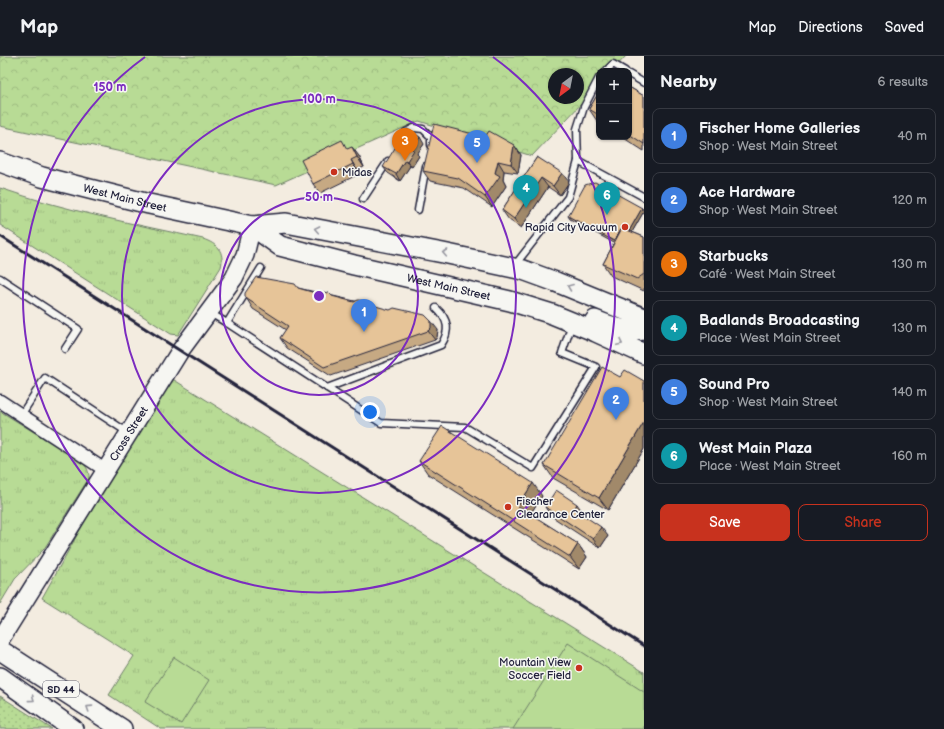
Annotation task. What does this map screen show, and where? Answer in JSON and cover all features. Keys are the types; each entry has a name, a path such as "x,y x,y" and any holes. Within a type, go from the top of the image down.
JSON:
{"main road":[{"name":"West Main Street","path":"0,162 49,179 149,204 252,226 286,223 513,268 556,282 644,318"},
{"name":"West Main Street","path":"252,226 280,246 354,265 498,298 552,314 644,354"},
{"path":"354,265 398,265 489,282 573,311 614,328 639,331 644,330"},
{"name":"SD 44","path":"0,650 122,729"},
{"name":"SD 44","path":"0,677 73,729"}],"street":[{"name":"Cross Street","path":"0,640 180,351 234,278 245,255 252,226"},
{"path":"606,302 632,307 644,306"},
{"path":"0,401 105,470"}],"lane":[{"path":"609,68 613,64 620,68"},
{"path":"632,76 644,82"},
{"path":"513,268 568,197 578,161 577,129 584,107 596,84"},
{"path":"402,138 406,132 414,128 423,129 431,137 429,152"},
{"path":"363,199 394,152"},
{"path":"418,210 428,160"},
{"path":"578,161 644,197"},
{"path":"227,323 261,268"},
{"path":"0,278 78,328 65,349"},
{"path":"327,388 441,345 446,337 448,329 442,314 436,308"},
{"path":"209,312 381,423 465,427 534,468 596,367 562,353 573,323"},
{"path":"21,415 45,378 128,433"}],"green space":[{"path":"0,56 626,56 615,68 596,68 596,88 584,101 584,68 548,68 548,104 581,104 532,156 419,121 276,185 0,126"},
{"path":"0,188 50,204 203,239 212,243 221,252 221,267 178,335 171,334 0,225"},
{"path":"171,378 644,672 644,729 161,729 109,695 134,656 42,598 105,485"},
{"path":"0,411 82,462 89,473 89,478 44,549 15,579 0,604"},
{"name":"Mountain View Soccer Field","path":"568,643 644,692 644,729 513,729"},
{"path":"174,657 209,680 181,724 145,702"},
{"path":"0,696 52,729 0,729"}],"building":[{"path":"632,89 644,96 644,144 632,136"},
{"path":"596,97 596,113 589,109"},
{"path":"434,124 485,137 489,131 514,145 511,164 498,161 495,173 500,176 485,197 458,178 423,171"},
{"path":"407,129 420,137 412,149 414,150 407,161 405,160 396,174 383,167"},
{"path":"342,140 347,149 352,147 357,157 351,160 353,164 313,184 301,160"},
{"path":"537,157 562,173 553,186 541,178 514,219 502,210"},
{"path":"595,182 642,208 629,231 622,228 614,241 568,216 585,185"},
{"path":"622,228 644,237 644,274 637,279 603,264"},
{"path":"256,277 295,284 298,288 319,294 323,292 329,293 332,296 354,302 358,300 364,301 368,304 390,310 394,308 425,315 431,321 431,328 428,331 324,367 280,338 288,326 247,299 245,293"},
{"path":"602,367 620,377 625,370 644,381 644,422 599,498 544,465"},
{"name":"Fischer Clearance Center","path":"442,426 533,483 518,506 578,544 570,557 419,461"},
{"path":"556,490 577,504 574,509 601,527 593,539 545,507"}],"railway":[{"path":"0,236 644,646"}],"place":[{"name":"Starbucks","path":"405,161"},
{"name":"Sound Pro","path":"477,163"},
{"name":"Midas","path":"334,172"},
{"name":"Badlands Broadcasting","path":"526,208"},
{"name":"West Main Plaza","path":"607,215"},
{"name":"Rapid City Vacuum","path":"625,227"},
{"name":"Fischer Home Galleries","path":"364,332"},
{"name":"Ace Hardware","path":"616,420"},
{"name":"Fischer Clearance Center","path":"508,507"},
{"name":"Mountain View Soccer Field","path":"579,668"}]}
